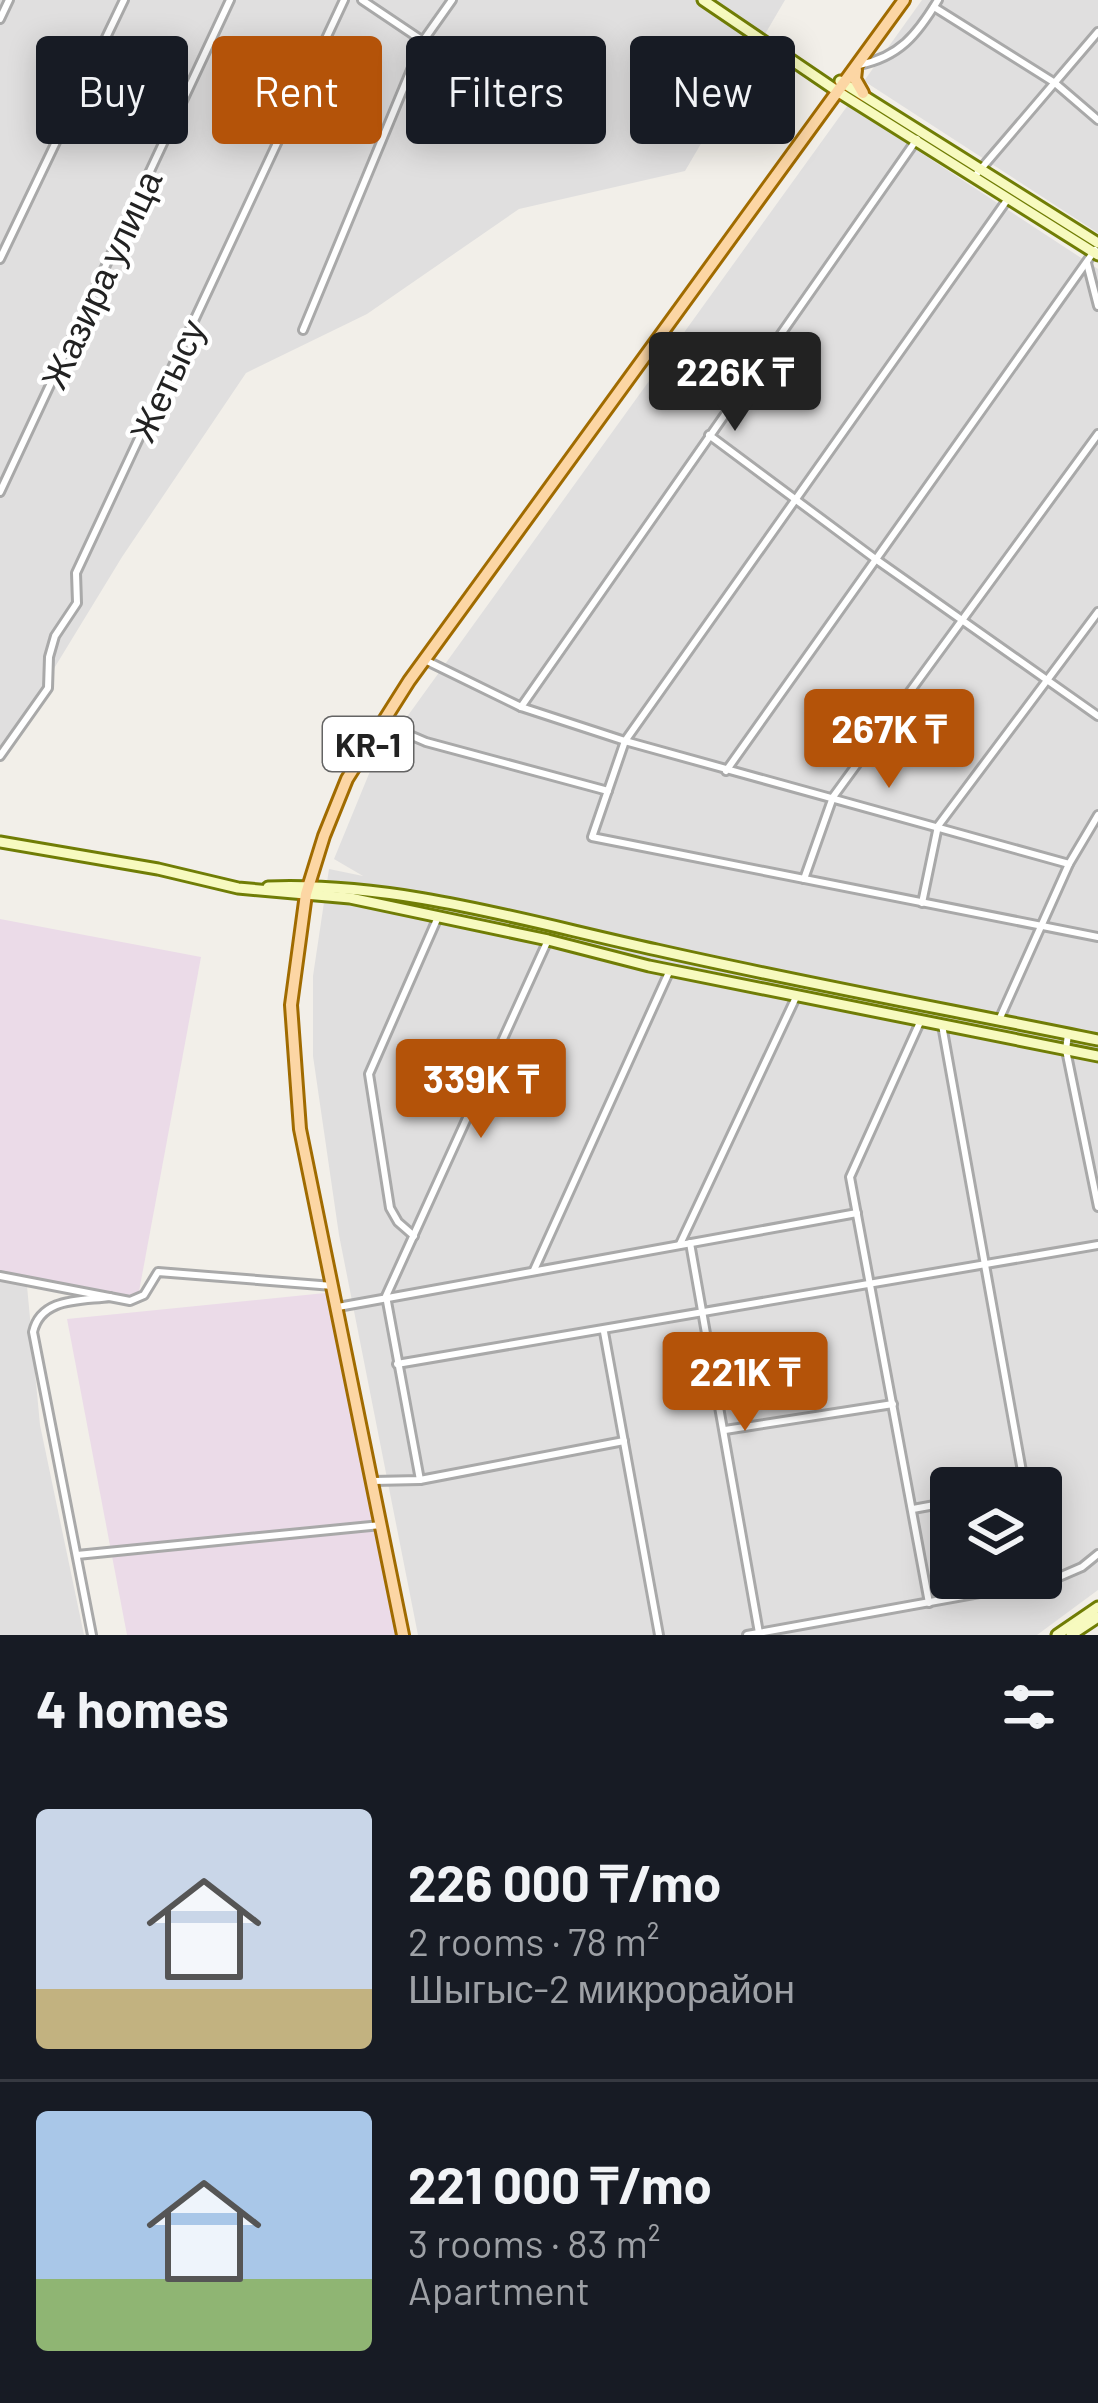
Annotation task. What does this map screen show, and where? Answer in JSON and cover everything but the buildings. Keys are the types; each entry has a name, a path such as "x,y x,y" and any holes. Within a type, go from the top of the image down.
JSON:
{"main road":[{"path":"703,0 823,77 840,93 858,97 920,135 1095,252"},
{"name":"KR-1","path":"403,1635 300,1129 291,1004 307,890 340,794 423,660 904,0"},
{"path":"857,67 858,97"},
{"path":"840,93 858,97"},
{"path":"0,842 238,888 307,890 485,909 655,950 1098,1040"},
{"path":"307,890 649,966 1098,1056"},
{"path":"649,966 655,950"},
{"path":"1057,1635 1098,1607"},
{"path":"1071,1635 1098,1617"}],"street":[{"path":"0,19 9,0"},
{"path":"0,259 124,0"},
{"name":"Жазира улица","path":"0,492 230,0"},
{"name":"Жетысу","path":"0,756 48,688 55,636 77,603 76,573 344,0"},
{"path":"362,0 416,36"},
{"path":"427,36 452,0"},
{"path":"857,67 904,48 936,3 1055,83 1098,120"},
{"path":"978,172 1098,32"},
{"path":"303,330 406,82"},
{"path":"521,707 920,135"},
{"path":"1011,194 625,741 592,837 1098,937"},
{"path":"1095,252 1098,306"},
{"path":"726,771 1095,252"},
{"path":"804,880 833,797 1098,434"},
{"path":"709,435 1098,716"},
{"path":"922,903 938,826 1098,612"},
{"path":"423,660 521,707 625,741 1070,865"},
{"path":"381,723 426,742 608,790"},
{"path":"999,1020 1098,815"},
{"path":"414,1236 390,1208 369,1074 438,916"},
{"path":"420,1480 386,1296 548,940"},
{"path":"534,1270 670,970"},
{"path":"759,1633 703,1315 685,1244 797,995"},
{"path":"921,1020 850,1177 929,1603"},
{"path":"942,1024 1021,1467"},
{"path":"1068,1034 1066,1050 1098,1207"},
{"path":"338,1307 857,1213"},
{"path":"397,1364 1098,1245"},
{"path":"0,1276 137,1299 158,1272 334,1286"},
{"path":"92,1635 33,1332 44,1310 55,1305 110,1297"},
{"path":"604,1332 659,1635"},
{"path":"723,1430 893,1404"},
{"path":"372,1481 420,1480 624,1441"},
{"path":"913,1509 930,1506"},
{"path":"77,1555 381,1525"},
{"path":"747,1635 1052,1580 1082,1567 1098,1553"}],"shaded area":[{"path":"0,0 785,0 764,36 630,36 630,144 701,144 685,171 519,209 367,314 246,373 122,557 0,757"},
{"path":"922,0 1098,0 1098,233 864,81"},
{"path":"848,105 1098,269 1098,1590 1037,1635 418,1635 339,1235 313,1056 313,976 329,869 363,876 334,859 373,764"},
{"path":"0,919 201,957 138,1297 0,1271"},
{"path":"0,1280 27,1286 40,1425 84,1635 0,1635"},
{"path":"335,1292 402,1635 127,1635 67,1319"}]}
